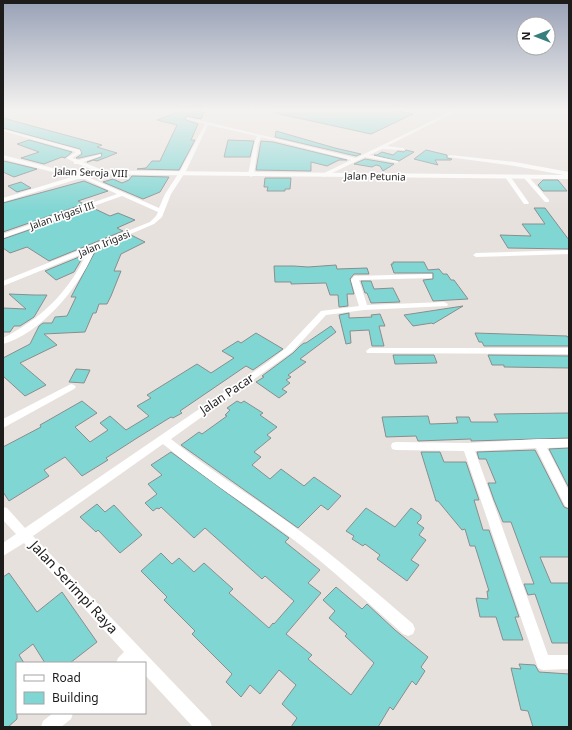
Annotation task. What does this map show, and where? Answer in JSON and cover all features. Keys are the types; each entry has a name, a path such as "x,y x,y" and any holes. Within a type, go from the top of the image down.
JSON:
{"street":[{"path":"49,143 78,151 79,152 77,154 68,158 104,172"},
{"name":"Jalan Irigasi","path":"3,284 148,225 159,217 168,194 181,174 197,143"},
{"path":"251,174 256,143"},
{"path":"287,143 355,160"},
{"path":"324,175 389,143"},
{"path":"381,147 402,148"},
{"path":"76,162 98,154"},
{"path":"364,155 396,162"},
{"path":"450,156 569,174"},
{"name":"Jalan Seroja VIII","path":"3,157 49,170 79,174 104,172 181,174"},
{"path":"3,200 79,174 161,211"},
{"name":"Jalan Petunia","path":"181,174 569,178"},
{"path":"508,177 526,203"},
{"path":"526,178 547,201"},
{"path":"3,193 11,197"},
{"name":"Jalan Irigasi III","path":"3,236 121,194"},
{"path":"3,341 34,325 49,313 69,287 88,258 92,248"},
{"path":"476,255 569,252"},
{"path":"364,308 356,280 357,278 429,276"},
{"name":"Jalan Pacar","path":"3,550 283,355 324,314 364,308 444,304"},
{"path":"370,351 569,351"},
{"path":"3,424 71,387"},
{"path":"163,438 196,466 295,534 349,577 408,629"},
{"path":"539,443 569,503"},
{"path":"396,446 468,446 569,443"},
{"path":"468,446 543,663 569,662"},
{"name":"Jalan Serimpi Raya","path":"3,512 141,660"},
{"path":"129,662 141,660"},
{"name":"Jalan Serimpi Raya","path":"146,665 204,727"},
{"path":"49,727 64,714"}],"building":[{"path":"40,143 72,152 65,158 62,157 44,164 21,158 39,152 17,144"},
{"path":"58,143 95,143 102,145 97,147 117,153 97,161 93,160 87,162 101,157 102,153 76,158 82,154 80,149"},
{"path":"168,143 193,143 179,170 137,169 146,168 152,161 160,161"},
{"path":"227,143 253,143 250,157 224,157"},
{"path":"261,143 277,143 347,160 339,160 327,166 311,162 311,171 256,170"},
{"path":"301,143 318,143 361,154 356,156"},
{"path":"406,150 414,152 399,161 374,155 382,152 393,155 398,151 404,152"},
{"path":"426,150 447,155 447,158 452,159 435,160 438,165 414,159"},
{"path":"365,159 394,164 383,171 380,166 376,165 372,167 354,164"},
{"path":"3,161 37,169 14,177 3,172"},
{"path":"132,176 169,177 160,192 143,199 103,182 113,179 122,183 129,180"},
{"path":"265,178 291,178 290,189 285,189 285,191 267,191 268,187 264,187"},
{"path":"543,180 558,180 567,191 543,191 538,185"},
{"path":"84,181 108,191 78,201 84,204 3,232 3,203"},
{"path":"21,182 31,188 17,192 8,186"},
{"path":"93,208 110,216 118,213 135,220 117,228 123,231 49,261 27,247 10,253 3,248 3,239"},
{"path":"534,208 545,208 569,240 569,249 508,248 500,235 531,236 522,224 545,224"},
{"path":"131,235 145,242 121,254 114,271 121,271 111,296 107,304 99,304 96,313 93,313 85,332 44,334 57,345 20,363 46,385 25,396 3,376 3,358 30,344 39,326 43,323 52,323 55,317 67,316 76,297 71,297 96,250"},
{"path":"84,255 74,272 56,280 45,271"},
{"path":"393,262 424,262 428,270 439,269 443,274 447,274 451,280 454,280 468,299 433,301 423,280 433,279 433,273 394,273 391,264 393,264"},
{"path":"336,265 337,269 367,268 369,274 354,274 350,279 354,294 347,294 348,306 339,307 338,295 330,295 326,283 291,284 291,282 275,282 274,266 308,267"},
{"path":"361,281 371,281 374,289 393,288 400,302 371,303 367,293 365,293"},
{"path":"9,294 47,295 34,317 20,326 14,326 10,332 3,332 3,308 26,309"},
{"path":"463,306 433,324 413,326 404,315"},
{"path":"349,313 349,318 372,317 371,315 380,314 385,326 379,326 384,346 372,346 369,330 350,331 351,343 346,344 339,315"},
{"path":"331,326 336,332 300,359 306,362 288,375 291,377 286,380 290,383 282,389 287,392 279,398 256,382 304,343"},
{"path":"256,333 283,349 253,370 246,366 180,411 182,413 173,418 171,417 137,438 106,458 108,460 82,476 65,457 44,470 49,476 9,501 3,492 3,447 41,427 40,425 82,401 97,413 75,427 90,442 108,430 100,423 110,416 126,430 149,416 137,406 151,398 147,395 197,364 211,373 234,358 222,351 238,341 241,343"},
{"path":"475,333 567,336 569,339 569,346 484,346 482,342 479,342"},
{"path":"393,355 434,355 437,363 395,364"},
{"path":"488,355 569,356 569,368 504,367 504,365 492,365"},
{"path":"76,369 90,370 84,383 69,382"},
{"path":"237,401 241,403 244,401 263,413 260,415 277,427 267,435 271,438 254,452 261,457 252,465 270,479 281,469 304,486 314,477 341,496 328,510 321,505 298,528 181,445 199,432 202,434 227,416 225,415 230,410 227,408"},
{"path":"569,413 569,438 471,441 471,439 418,441 416,436 386,437 382,417 428,416 430,424 458,423 456,417 469,417 471,422 498,422 494,414"},
{"path":"569,448 569,488 549,449"},
{"path":"535,450 564,507 569,509 569,557 540,557 551,583 569,583 569,643 552,643 535,594 528,595 524,584 534,584 511,522 503,522 494,500 488,483 496,483 486,459 479,459 477,452"},
{"path":"171,452 289,538 285,542 320,570 308,583 321,593 286,634 312,655 308,659 351,695 374,663 345,636 347,634 329,618 335,611 323,600 336,587 362,609 367,604 395,630 428,657 421,667 425,671 416,685 412,681 393,710 390,707 378,727 291,727 297,718 282,704 296,685 279,670 260,694 250,685 241,697 226,682 232,674 192,634 195,631 164,600 167,597 141,571 161,553 172,564 179,558 194,572 204,563 233,589 229,593 269,628 294,601 265,576 262,579 205,528 194,538 161,507 153,511 145,503 157,494 148,484 162,475 151,465"},
{"path":"421,452 440,452 444,462 466,462 479,500 474,500 483,530 489,530 519,617 515,617 523,640 503,640 496,617 480,617 476,598 488,599 487,591 489,591 475,546 470,546 465,529 462,530 438,501 436,501"},
{"path":"97,504 105,512 114,505 142,535 120,553 98,530 96,532 80,517"},
{"path":"366,508 395,527 411,508 421,515 421,519 417,523 424,528 419,535 426,540 411,560 419,565 407,581 377,559 380,555 365,544 363,546 352,539 354,536 346,531"},
{"path":"9,573 37,612 62,592 97,642 71,662 44,662 33,644 19,655 23,662 16,662 17,719 8,727 3,727 3,577"},
{"path":"519,664 535,665 539,672 569,674 569,727 533,727 528,711 521,710 511,668 521,669"}]}
